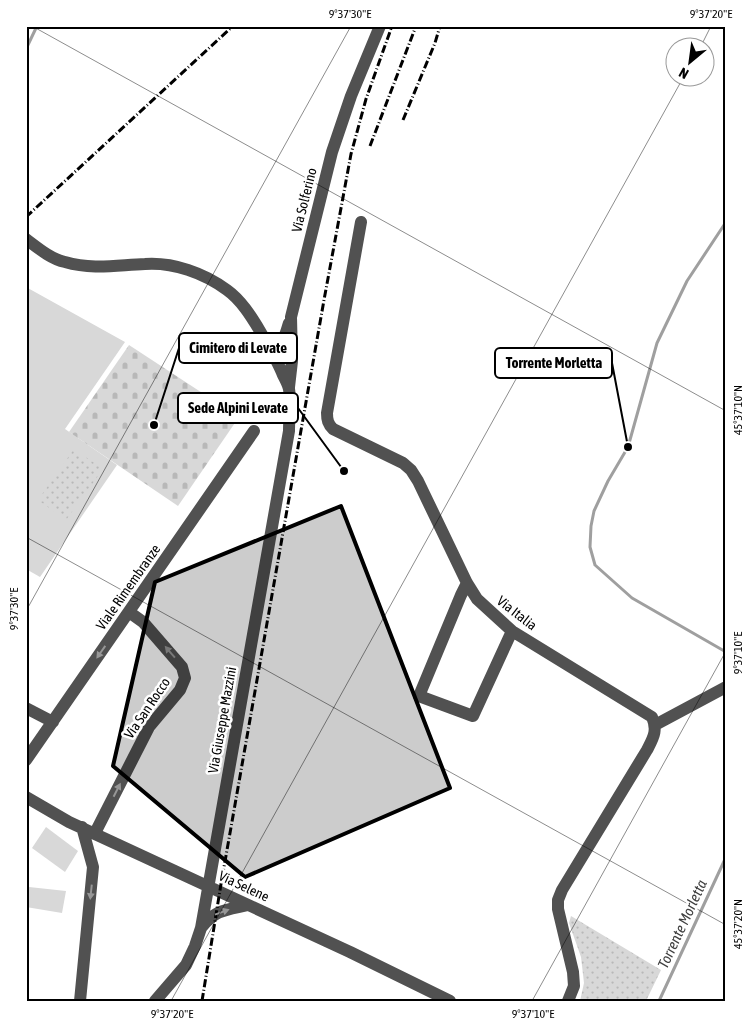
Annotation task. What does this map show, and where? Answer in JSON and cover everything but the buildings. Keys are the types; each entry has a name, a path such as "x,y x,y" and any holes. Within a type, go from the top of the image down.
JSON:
{"street":[{"name":"Via Solferino","path":"289,388 292,361 291,317 332,152 351,96 380,26"},
{"name":"Via Italia","path":"360,222 327,419 329,425 333,429 403,463 411,470 467,583 477,599 512,631 652,717 655,725"},
{"path":"26,239 47,254 64,262 101,268 147,264 171,265 194,272 228,290 253,318 278,361 289,388"},
{"path":"267,343 276,344 284,338 291,317"},
{"path":"278,361 288,354 292,345"},
{"name":"Via Giuseppe Mazzini","path":"156,1001 186,964 201,928 289,431 289,388"},
{"name":"Viale Rimembranze","path":"26,760 254,431"},
{"path":"467,583 419,696 473,716 512,631"},
{"name":"Via San Rocco","path":"99,835 149,727 180,690 185,678 182,667 144,622 129,612"},
{"path":"568,1001 574,986 573,972 558,909 558,900 562,890 647,750 654,736 655,725 726,687"},
{"path":"26,708 53,722"},
{"name":"Via Selene","path":"26,797 82,828 248,904 450,1001"},
{"path":"82,828 93,867"},
{"path":"80,1001 93,867 99,835"},
{"path":"201,928 217,912 248,904"}],"highlighted area":[{"path":"341,506 450,788 245,877 113,766 155,582"}],"green space":[{"path":"26,287 125,342 65,429 117,465 40,577 26,569"},
{"path":"129,345 239,417 178,506 69,432"},
{"path":"74,449 103,469 66,520 38,500"},
{"path":"46,827 78,851 65,872 32,848"},
{"path":"29,887 66,891 62,913 26,907"},
{"path":"571,916 661,970 646,1001 580,1001 584,983 581,957 569,923"}],"waterway":[{"path":"26,49 37,26"},
{"name":"Torrente Morletta","path":"726,222 687,281 657,343 628,447 608,481 594,511 590,547 595,565 632,598 726,652"},
{"name":"Torrente Morletta","path":"659,1001 726,857"}],"railway":[{"path":"26,217 233,26"},
{"path":"202,1001 221,884 351,154 366,99 392,26"},
{"path":"370,146 416,26"},
{"path":"403,120 435,43 440,26"}],"place":[{"name":"Cimitero di Levate","path":"154,425"},
{"name":"Torrente Morletta","path":"628,447"},
{"name":"Sede Alpini Levate","path":"344,471"}]}
